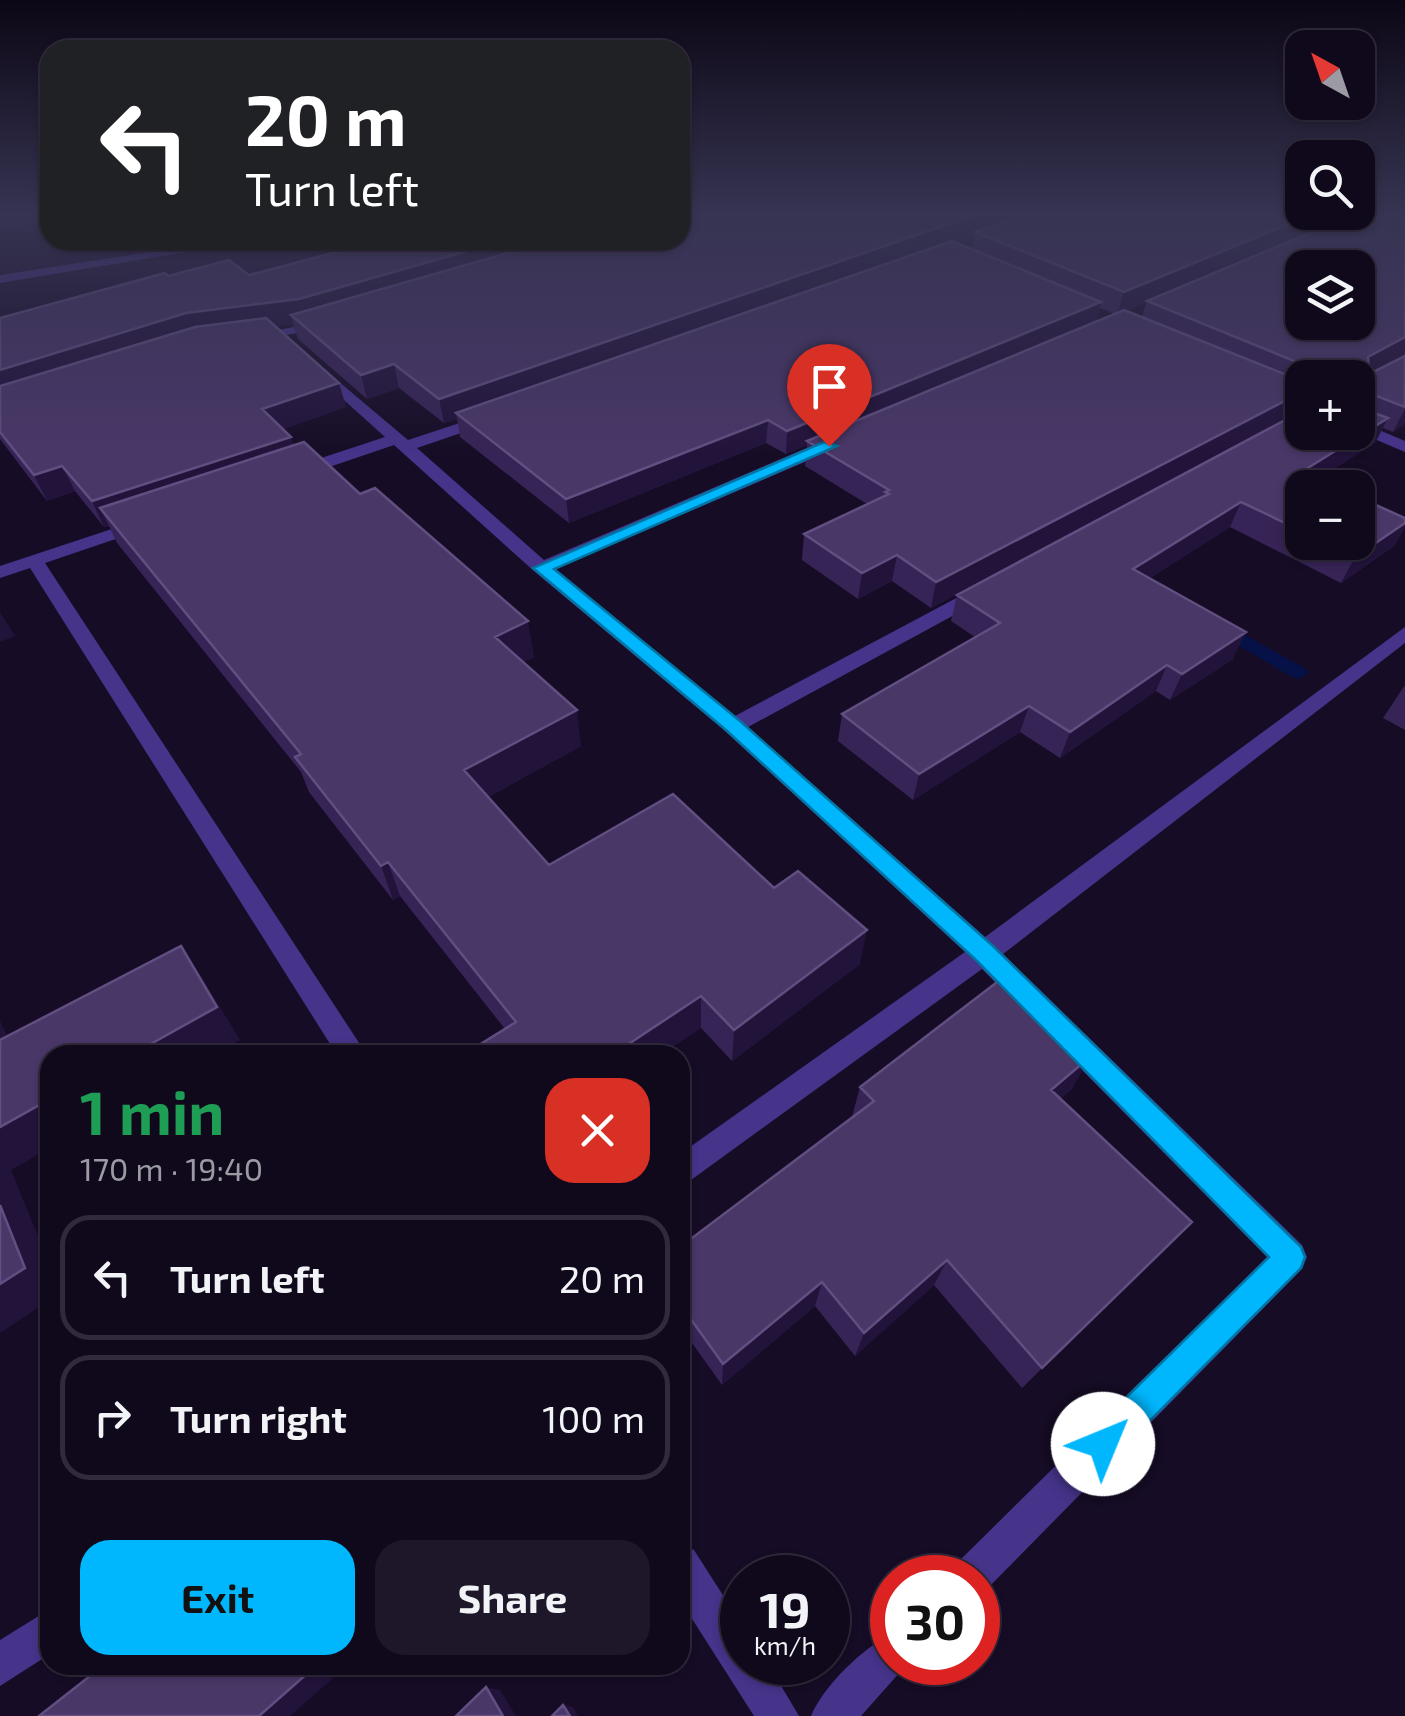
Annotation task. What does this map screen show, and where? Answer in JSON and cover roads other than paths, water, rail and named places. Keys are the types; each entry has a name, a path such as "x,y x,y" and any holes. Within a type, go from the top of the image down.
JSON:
{"street":[{"path":"240,338 345,319"},
{"path":"278,334 542,568 733,726 984,953 1290,1257 993,1555"},
{"path":"269,482 498,416"},
{"path":"1375,434 1405,447"},
{"path":"542,568 847,438"},
{"path":"0,572 161,518"},
{"path":"34,560 347,1045"},
{"path":"733,726 1009,578"},
{"path":"690,1166 984,953 1405,633"},
{"path":"690,1580 720,1626"},
{"path":"0,1666 40,1636"},
{"path":"832,1716 870,1677"},
{"path":"758,1685 778,1716"}],"waterway":[{"path":"1216,625 1299,673"}]}
